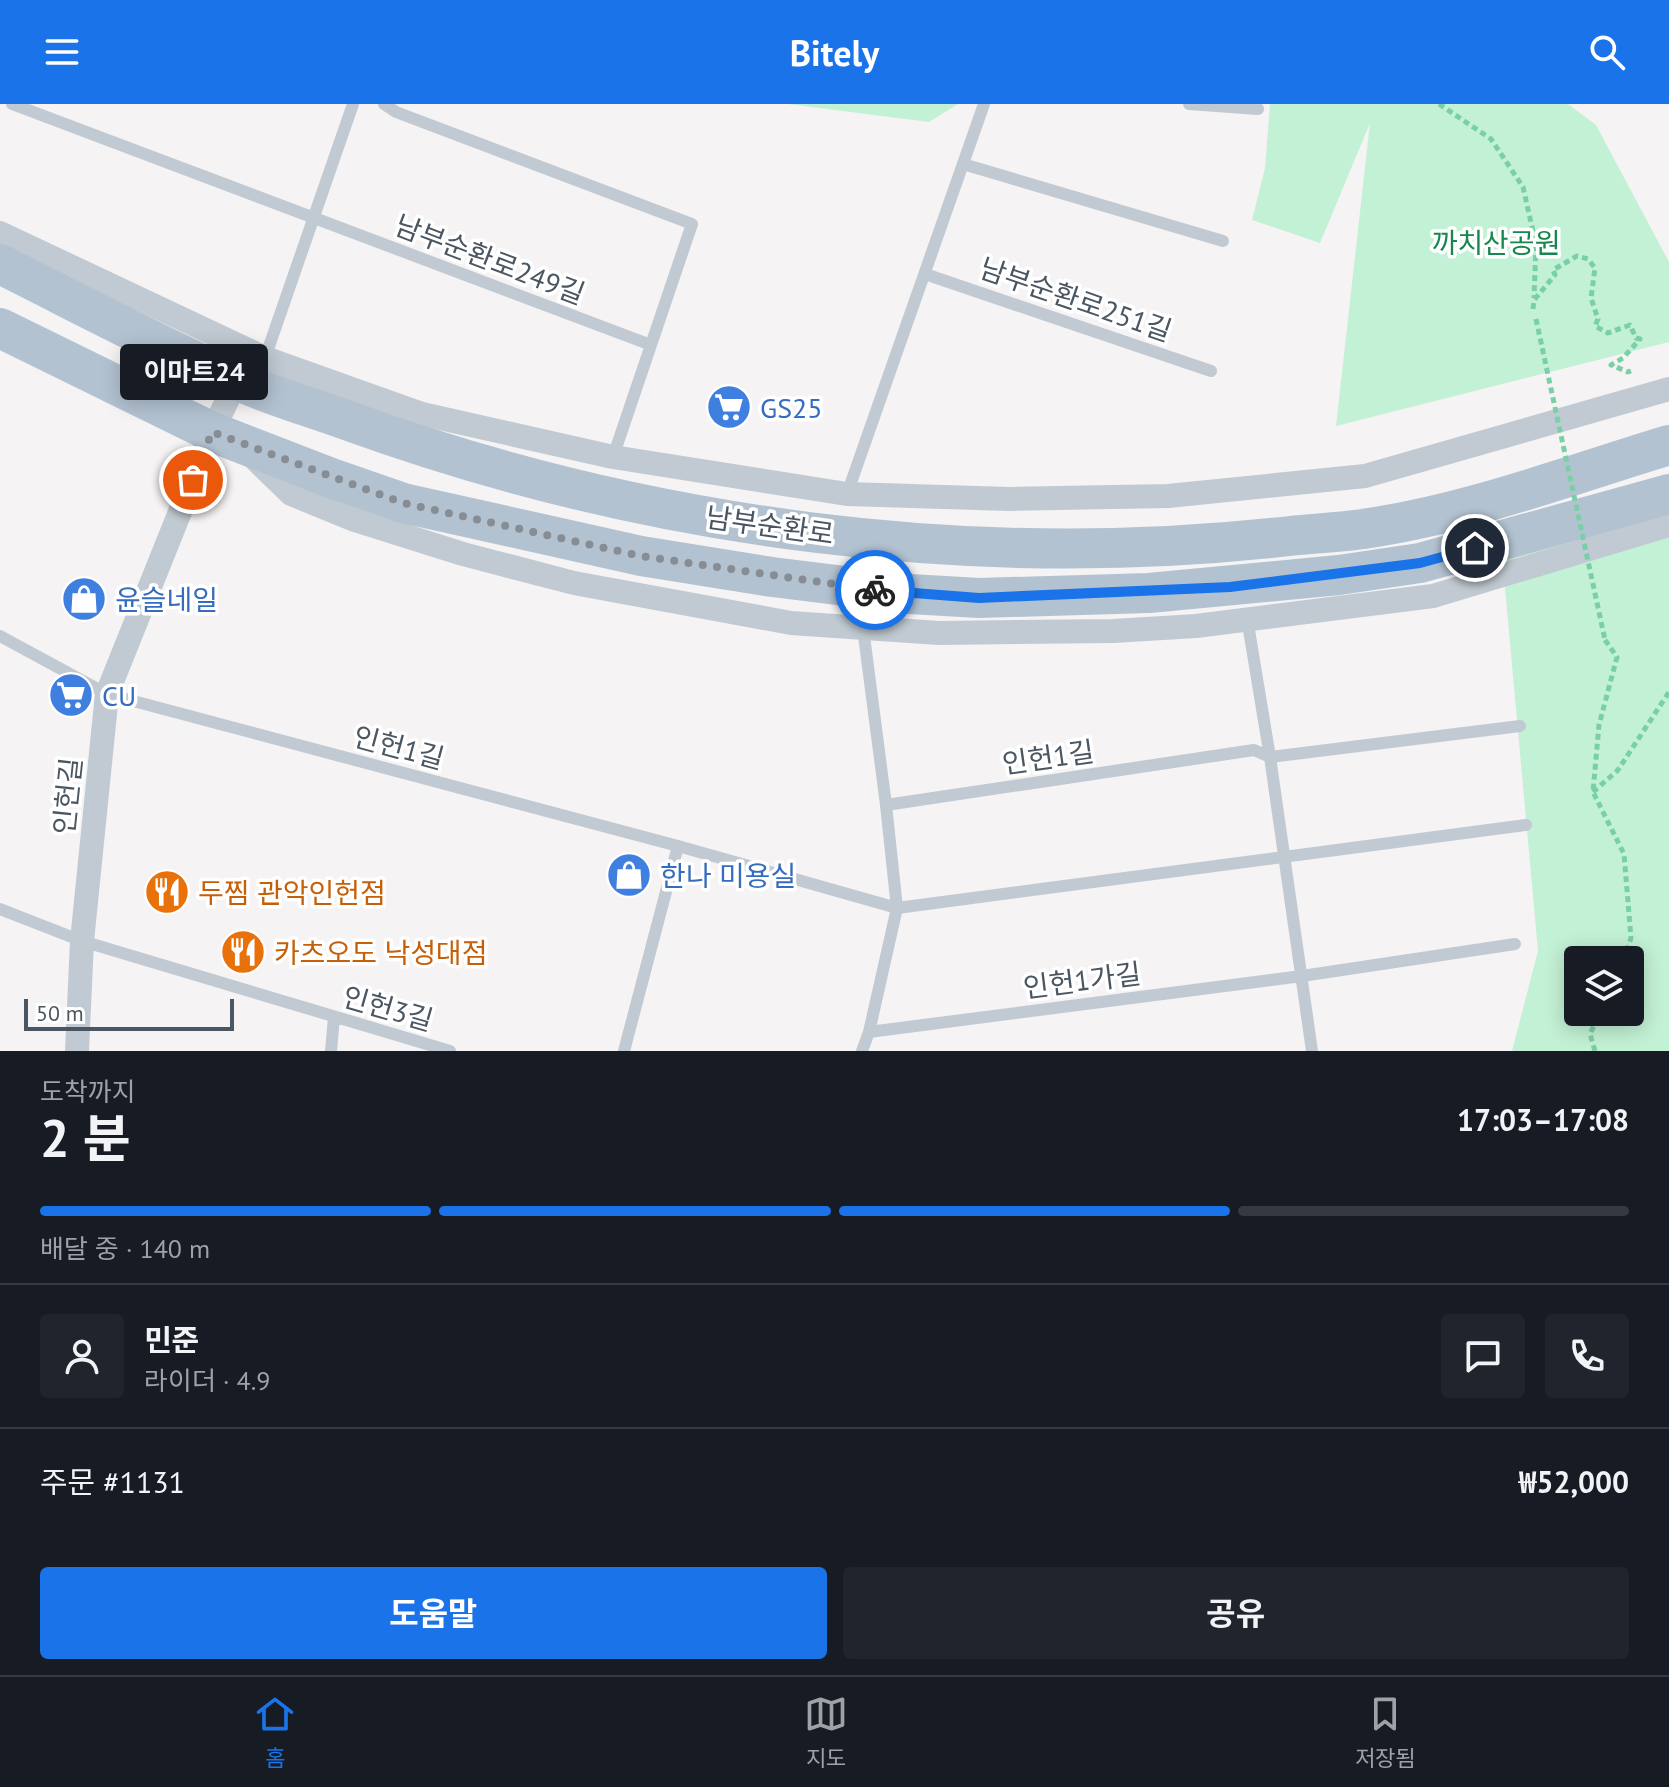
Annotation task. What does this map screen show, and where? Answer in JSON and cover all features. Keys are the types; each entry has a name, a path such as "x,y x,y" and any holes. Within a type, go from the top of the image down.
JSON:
{"main road":[{"name":"남부순환로","path":"0,264 251,369 435,452 595,496 728,520 837,535 1009,548 1143,548 1376,527 1466,507 1669,445"},
{"name":"남부순환로","path":"0,328 225,436 403,503 641,556 843,587 979,598 1230,587 1420,563 1669,494"}],"street":[{"path":"0,233 251,369 422,414 613,457 847,494 1009,499 1168,496 1365,476 1669,389"},
{"name":"인헌길","path":"77,1051 82,941 107,694 225,436 251,369"},
{"path":"225,436 291,494 352,519 463,554 574,583 791,623 939,633 1113,631 1196,626 1433,596 1669,525"}],"lane":[{"name":"남부순환로249길","path":"12,104 651,345"},
{"path":"251,369 313,218 353,104"},
{"path":"384,104 396,112 692,224 613,457"},
{"path":"847,494 984,104"},
{"path":"1189,104 1258,109"},
{"path":"963,164 1223,241"},
{"name":"남부순환로251길","path":"925,274 1211,371"},
{"path":"1247,618 1312,1051"},
{"path":"862,1051 897,908 863,628"},
{"name":"인헌1길","path":"0,636 107,694 678,846 897,908 1526,825"},
{"name":"인헌1길","path":"886,805 1254,750 1270,757 1520,726"},
{"path":"624,1051 678,846"},
{"name":"인헌3길","path":"0,909 82,941 450,1051"},
{"name":"인헌1가길","path":"869,1032 1302,976 1515,944"},
{"path":"331,1051 334,1017"}],"path":[{"path":"1439,104 1491,139 1523,187 1536,245 1533,309 1605,640 1617,657 1599,725 1593,792 1624,854 1631,938 1628,946"},
{"path":"1533,309 1534,300 1555,275 1553,270 1577,256 1588,259 1595,268 1591,298 1598,319 1595,326 1608,333 1630,325 1636,338 1640,339 1611,366 1628,372 1635,369"},
{"path":"1593,792 1618,770 1669,692"},
{"path":"1594,1026 1590,1034 1595,1051"}],"green space":[{"path":"788,104 958,104 929,122"},
{"name":"까치산공원","path":"1270,104 1568,104 1596,125 1669,262 1669,342 1336,426 1370,123 1320,243 1252,220 1265,168"},
{"path":"1669,484 1669,1051 1512,1051 1538,951 1500,533"}],"way so far":[{"path":"193,480 212,432 403,503 641,556 875,590"}],"place":[{"name":"GS25","path":"729,407"},
{"name":"이마트24","path":"193,480"},
{"name":"윤슬네일","path":"84,599"},
{"name":"CU","path":"71,695"},
{"name":"한나 미용실","path":"629,875"},
{"name":"두찜 관악인헌점","path":"167,892"},
{"name":"카츠오도 낙성대점","path":"243,952"}],"route":[{"path":"875,590 979,598 1149,593 1339,575 1420,563 1475,548"}]}
